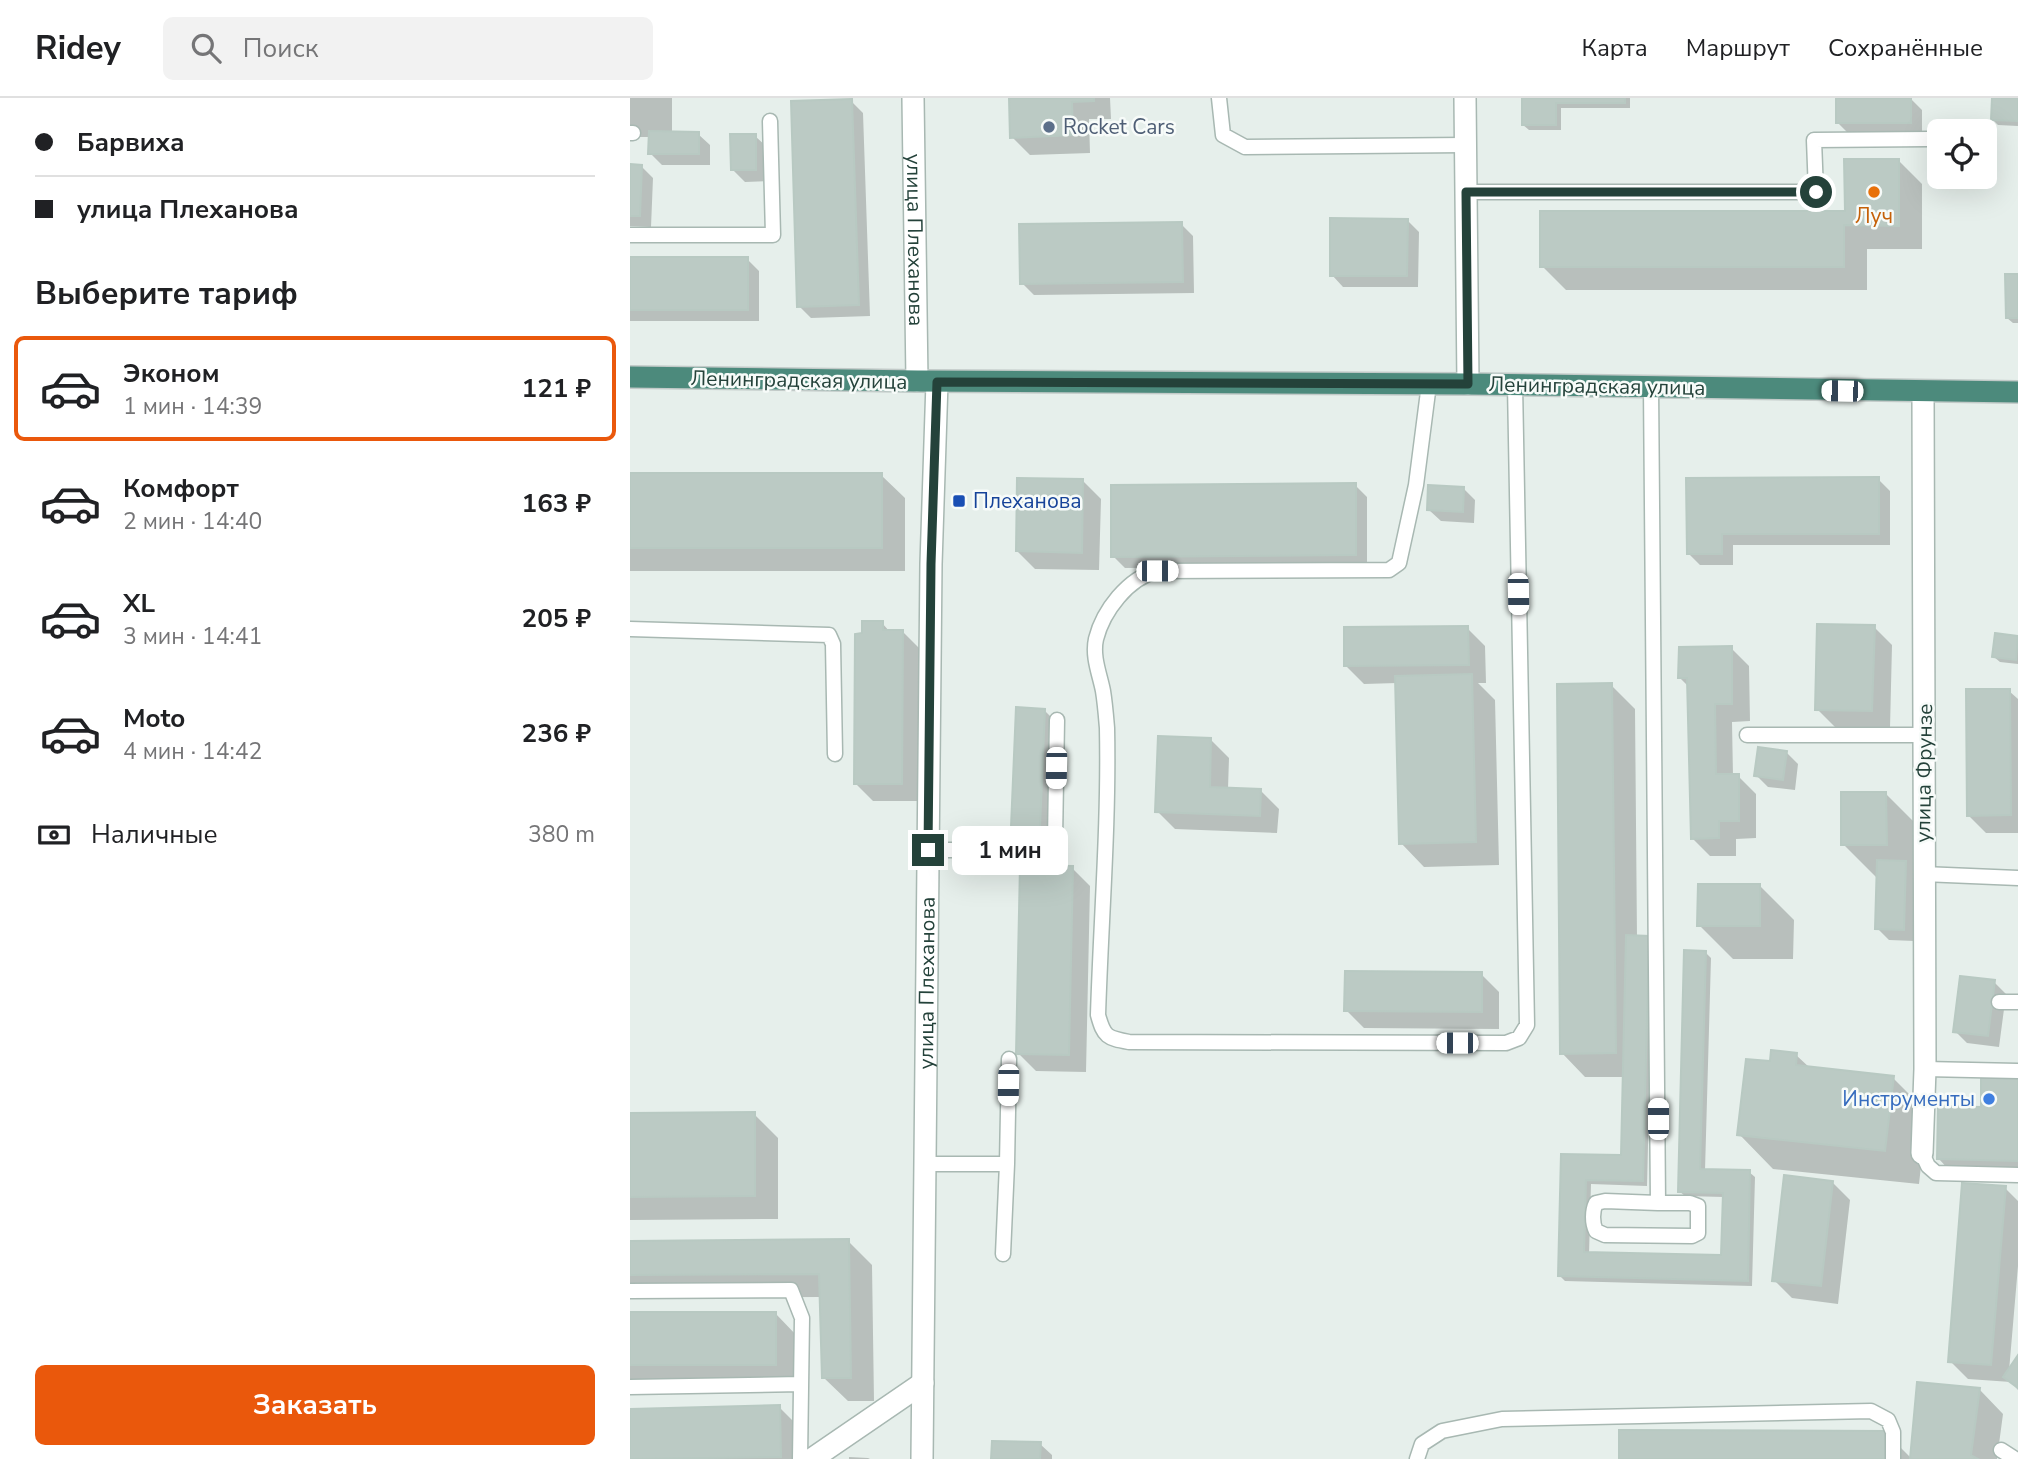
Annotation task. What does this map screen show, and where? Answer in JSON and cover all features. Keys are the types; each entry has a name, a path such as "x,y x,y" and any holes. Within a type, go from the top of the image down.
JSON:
{"highway":[{"name":"Ленинградская улица","path":"630,377 2018,392"}],"street":[{"name":"улица Плеханова","path":"913,98 927,382 931,564 922,1459"},
{"path":"1465,98 1468,384"},
{"name":"улица Фрунзе","path":"1922,1153 1925,1069 1923,392"},
{"path":"812,1459 923,1383"}],"lane":[{"path":"1219,98 1223,135 1245,147 1465,145"},
{"path":"630,235 773,235 770,121"},
{"path":"1466,192 1816,192 1814,141 1927,139"},
{"path":"1429,384 1416,485 1399,563 1389,570 1157,571 1133,581 1121,593 1100,627 1095,655 1104,694 1107,726 1107,841 1098,1015 1102,1031 1111,1039 1129,1042 1506,1043 1519,1038 1527,1025 1515,385"},
{"path":"1651,387 1658,1203"},
{"path":"630,629 829,635 833,644 835,754"},
{"path":"928,850 1046,850 1052,847 1055,840 1057,720"},
{"path":"1746,735 1925,735"},
{"path":"1923,874 2018,878"},
{"path":"1999,1002 2018,1002"},
{"path":"1003,1254 1009,1059"},
{"path":"1925,1069 2018,1071"},
{"path":"1922,1153 1928,1166 1936,1173 2018,1175"},
{"path":"925,1164 1007,1164"},
{"path":"1596,1203 1658,1203 1690,1203 1698,1206 1698,1233 1692,1236 1605,1235 1596,1231 1593,1225 1593,1208 1596,1203"},
{"path":"630,1291 790,1290 802,1318 800,1459"},
{"path":"630,1387 801,1384"},
{"path":"1417,1459 1422,1444 1442,1431 1502,1419 1871,1411 1888,1420 1893,1432 1893,1459"},
{"path":"2001,1450 2015,1459"}],"building":[{"path":"1009,98 1094,98 1094,101 1072,102 1073,135 1010,138"},
{"path":"1522,98 1625,98 1625,103 1556,103 1556,125 1522,125"},
{"path":"1836,98 1911,98 1911,123 1836,123"},
{"path":"1992,98 2018,98 2018,121 1991,119"},
{"path":"852,99 859,305 797,307 791,101"},
{"path":"649,131 699,132 699,154 648,154"},
{"path":"730,134 756,134 756,170 731,170"},
{"path":"1844,159 1899,159 1899,226 1844,225 1844,267 1540,267 1540,211 1845,211"},
{"path":"630,164 642,165 640,216 630,216"},
{"path":"1330,218 1408,219 1407,276 1330,276"},
{"path":"1182,222 1183,282 1020,284 1019,224"},
{"path":"630,257 748,257 748,310 630,310"},
{"path":"2005,274 2018,274 2018,318 2006,318"},
{"path":"630,473 882,473 882,548 630,548"},
{"path":"1879,477 1879,534 1722,534 1722,554 1687,554 1686,478"},
{"path":"1017,478 1083,479 1082,553 1016,551"},
{"path":"1356,483 1356,555 1111,557 1111,485"},
{"path":"1428,485 1464,487 1463,512 1427,510"},
{"path":"862,621 883,621 883,630 903,630 902,784 854,784 855,634 862,633"},
{"path":"1817,624 1875,625 1872,711 1815,710"},
{"path":"1468,626 1469,665 1344,666 1344,627"},
{"path":"1995,633 2018,636 2016,660 1992,657"},
{"path":"1732,646 1732,704 1715,704 1716,774 1739,774 1739,821 1719,821 1719,838 1691,839 1687,678 1678,678 1679,647"},
{"path":"1472,674 1476,842 1399,844 1395,676"},
{"path":"1612,683 1616,1053 1560,1054 1557,684"},
{"path":"1966,689 2010,689 2011,815 1967,816"},
{"path":"1016,707 1045,709 1040,828 1011,827"},
{"path":"1158,736 1211,738 1210,787 1261,789 1260,816 1155,812"},
{"path":"1758,747 1787,751 1783,780 1754,776"},
{"path":"1841,792 1886,792 1887,845 1841,845"},
{"path":"1877,860 1906,861 1904,930 1875,929"},
{"path":"1020,865 1073,866 1069,1055 1016,1054"},
{"path":"1698,884 1760,884 1760,926 1697,926"},
{"path":"1626,935 1649,936 1643,1181 1586,1180 1584,1252 1721,1255 1723,1193 1678,1192 1684,950 1706,951 1700,1169 1750,1170 1748,1281 1558,1276 1561,1154 1621,1155"},
{"path":"1345,971 1482,972 1482,1012 1344,1011"},
{"path":"1960,976 1995,980 1988,1036 1953,1032"},
{"path":"1771,1050 1797,1053 1796,1065 1894,1076 1885,1151 1737,1135 1746,1059 1770,1061"},
{"path":"1981,1078 2018,1078 2018,1161 1937,1159 1938,1106 1981,1107"},
{"path":"755,1112 755,1196 630,1197 630,1113"},
{"path":"1784,1175 1833,1181 1821,1286 1772,1281"},
{"path":"1962,1183 2006,1186 1991,1365 1948,1362"},
{"path":"849,1239 851,1378 822,1378 819,1274 630,1275 630,1241"},
{"path":"630,1312 776,1312 776,1365 630,1365"},
{"path":"2018,1355 2018,1388 2003,1377"},
{"path":"1917,1382 1980,1388 1971,1455 1978,1459 1910,1459"},
{"path":"780,1405 781,1457 630,1459 630,1409"},
{"path":"1619,1430 1886,1431 1886,1459 1619,1459"},
{"path":"992,1441 1041,1442 1040,1459 991,1459"}],"place":[{"name":"Rocket Cars","path":"1049,127"},
{"name":"Луч","path":"1874,192"},
{"name":"Плеханова","path":"959,501"},
{"name":"Инструменты","path":"1989,1099"}],"route":[{"path":"928,850 931,564 937,382 1468,384 1466,192 1816,192"}]}
